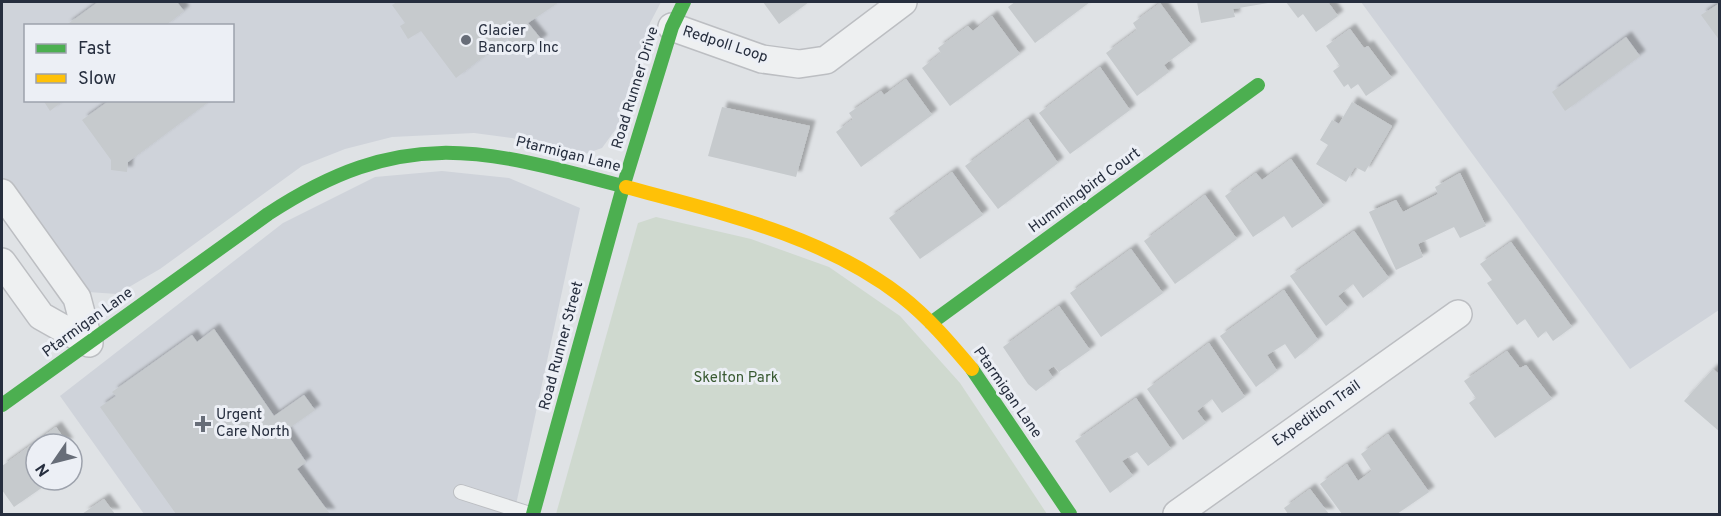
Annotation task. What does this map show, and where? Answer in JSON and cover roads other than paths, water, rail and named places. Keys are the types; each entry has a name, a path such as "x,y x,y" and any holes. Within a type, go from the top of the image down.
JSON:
{"street":[{"name":"Road Runner Drive","path":"623,187 672,27 684,2"},
{"name":"Redpoll Loop","path":"672,27 762,59 799,63 826,60 903,2"},
{"name":"Hummingbird Court","path":"931,323 1258,86"},
{"name":"Ptarmigan Lane","path":"2,405 271,212 320,183 373,162 427,153 505,156 780,230 825,248 867,272 903,297 964,358 1070,514"},
{"name":"Road Runner Street","path":"532,514 623,187"},
{"path":"2,193 77,298 89,343"},
{"path":"2,262 41,316 89,343"},
{"name":"Expedition Trail","path":"1177,514 1458,315"}],"lane":[{"path":"461,492 532,514"}],"place":[{"name":"Glacier Bancorp Inc","path":"466,40"},
{"name":"Urgent Care North","path":"203,424"}],"park label":[{"name":"Skelton Park","path":"736,378"}]}
